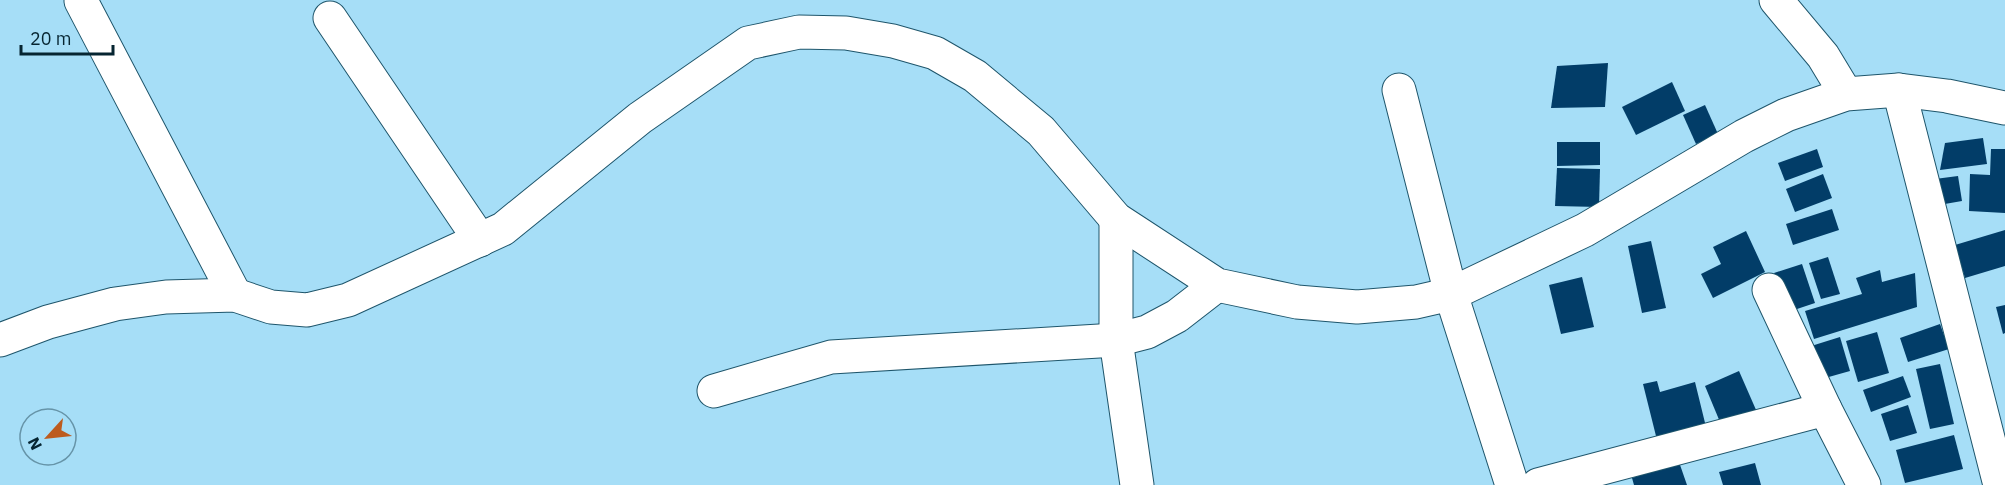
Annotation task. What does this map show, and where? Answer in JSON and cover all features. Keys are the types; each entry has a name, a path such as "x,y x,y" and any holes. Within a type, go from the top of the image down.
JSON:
{"street":[{"path":"1776,0 1823,56 1846,94"},
{"path":"81,1 235,295"},
{"path":"330,18 480,240"},
{"path":"0,340 48,322 115,304 166,297 235,295 271,307 307,310 348,300 503,229 640,118 748,44 799,32 846,33 893,41 935,53 975,76 1041,131 1116,219 1217,285 1296,302 1357,307 1416,302 1451,294 1585,230 1744,136 1786,115 1846,94 1899,90 1947,96 2005,108"},
{"path":"1399,90 1451,294 1512,485"},
{"path":"1899,90 2000,485"},
{"path":"1116,219 1116,340 1137,485"},
{"path":"714,391 831,357 1116,340 1147,332 1177,316 1217,285"},
{"path":"1769,290 1864,485"},
{"path":"1538,485 1825,408"}],"building":[{"path":"1608,63 1605,107 1551,108 1557,66"},
{"path":"1672,82 1685,111 1636,135 1622,107"},
{"path":"1705,105 1718,134 1696,144 1683,115"},
{"path":"1983,138 1987,164 1940,170 1945,143"},
{"path":"1557,142 1600,142 1600,165 1557,166"},
{"path":"1817,149 1823,167 1785,181 1778,163"},
{"path":"1991,149 2005,149 2005,213 1969,211 1970,174 1990,175"},
{"path":"1557,168 1600,169 1599,207 1555,206"},
{"path":"1823,174 1832,198 1795,212 1786,189"},
{"path":"1958,176 1962,201 1939,205 1935,179"},
{"path":"1832,209 1839,230 1793,245 1786,224"},
{"path":"2005,230 2005,266 1965,278 1955,245"},
{"path":"1746,231 1765,272 1713,298 1701,274 1721,264 1713,247"},
{"path":"1651,241 1666,308 1642,313 1628,246"},
{"path":"1828,257 1840,294 1821,299 1809,263"},
{"path":"1802,264 1815,303 1788,312 1774,273"},
{"path":"1880,270 1882,282 1915,273 1917,307 1814,339 1805,311 1862,294 1856,278"},
{"path":"1582,277 1594,327 1561,334 1549,285"},
{"path":"2005,305 2005,333 2003,334 1996,307"},
{"path":"1940,324 1949,349 1908,362 1900,338"},
{"path":"1877,332 1889,373 1858,382 1846,341"},
{"path":"1840,337 1850,371 1818,380 1808,347"},
{"path":"1940,364 1954,424 1930,429 1916,369"},
{"path":"1739,371 1760,419 1725,434 1705,386"},
{"path":"1903,376 1911,397 1871,412 1863,390"},
{"path":"1657,381 1660,392 1695,382 1707,431 1658,444 1643,384"},
{"path":"1908,405 1917,433 1890,441 1881,414"},
{"path":"1954,435 1963,469 1905,483 1896,450"},
{"path":"1679,462 1687,485 1634,485 1632,478"},
{"path":"1755,463 1761,485 1723,485 1719,472"}]}
